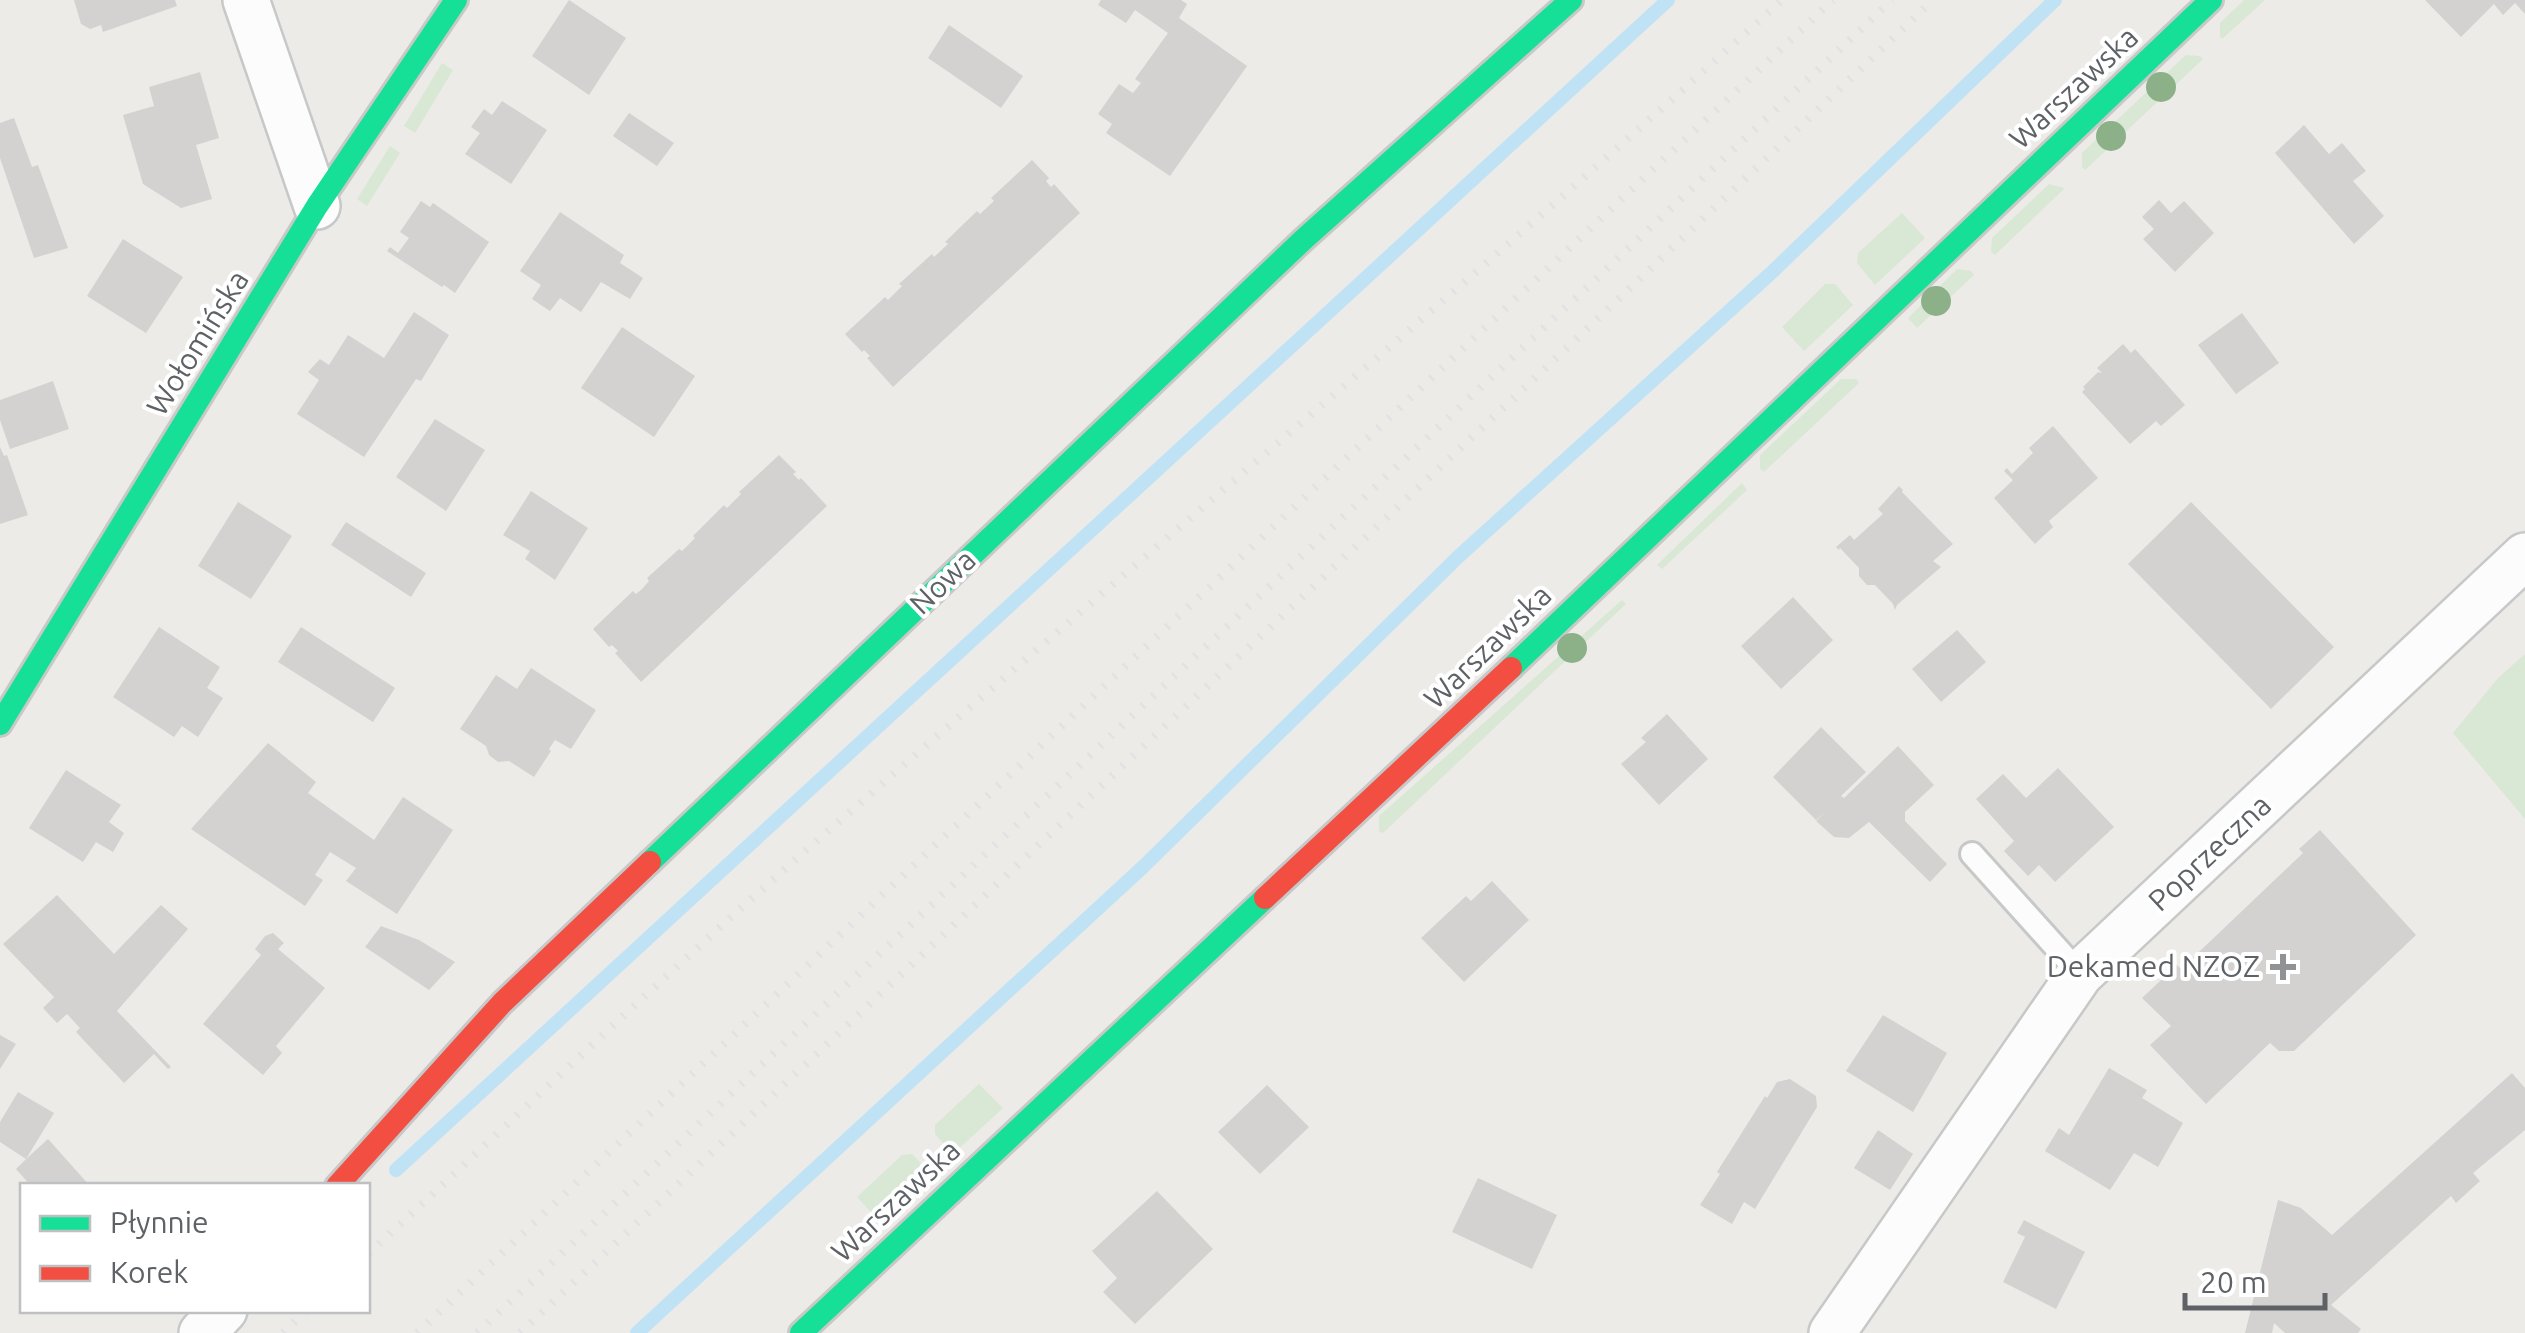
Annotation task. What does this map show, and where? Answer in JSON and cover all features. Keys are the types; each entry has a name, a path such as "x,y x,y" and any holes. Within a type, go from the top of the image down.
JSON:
{"street":[{"path":"246,0 318,206"},
{"name":"Wołomińska","path":"0,724 318,206 456,0"},
{"name":"Nowa","path":"339,1183 502,1003 1303,240 1570,0"},
{"name":"Warszawska","path":"801,1333 1488,690 2211,0"},
{"name":"Poprzeczna","path":"1832,1333 2080,974 2525,556"},
{"path":"202,1333 221,1313"}],"lane":[{"path":"1972,854 2080,974"}],"green space":[{"path":"2244,0 2265,0 2222,39 2220,23"},
{"path":"2186,55 2203,59 2085,170 2082,153"},
{"path":"442,63 453,70 415,133 404,126"},
{"path":"390,146 400,153 367,206 357,199"},
{"path":"2049,184 2065,188 1995,255 1991,252 1992,238"},
{"path":"1902,213 1925,238 1875,285 1857,263 1858,253"},
{"path":"1957,269 1974,275 1917,328 1908,318"},
{"path":"1825,284 1835,284 1853,305 1804,351 1782,327"},
{"path":"1841,379 1856,379 1859,383 1764,472 1760,469 1760,455"},
{"path":"1742,483 1747,490 1662,569 1657,565"},
{"path":"1622,600 1626,604 1383,833 1379,831 1379,816"},
{"path":"2525,654 2525,819 2453,733 2498,678"},
{"path":"979,1084 1003,1108 953,1154 935,1134 935,1125"},
{"path":"912,1154 933,1176 882,1224 857,1197 902,1155"}],"building":[{"path":"74,0 175,0 177,6 103,32 101,25 90,29 81,24"},
{"path":"569,0 626,38 589,95 532,56"},
{"path":"1101,0 1181,0 1187,4 1179,18 1247,66 1170,176 1106,133 1112,124 1098,114 1119,84 1133,93 1141,83 1135,79 1168,33 1135,10 1126,23 1098,5"},
{"path":"2425,0 2525,0 2525,14 2515,3 2503,15 2494,4 2461,37"},
{"path":"949,25 1023,76 1001,108 928,58"},
{"path":"200,72 219,138 196,145 212,199 181,208 143,184 123,115 154,106 149,87"},
{"path":"502,101 547,130 511,184 465,154 480,133 471,127 484,109 492,115"},
{"path":"629,113 674,143 657,166 613,136"},
{"path":"14,118 32,167 38,165 68,248 34,258 0,158 0,123"},
{"path":"2304,125 2329,154 2342,143 2366,171 2353,181 2384,216 2354,244 2275,153"},
{"path":"1032,160 1049,178 1046,181 1051,187 1054,184 1080,213 893,387 867,358 870,356 845,334 885,297 888,300 902,286 899,284 948,244 945,242 977,211 980,214 994,201 991,198"},
{"path":"2159,200 2171,213 2184,201 2214,233 2175,272 2143,239 2154,229 2142,217"},
{"path":"421,201 430,207 433,203 489,242 455,293 387,251 390,247 398,253 409,238 400,232"},
{"path":"560,212 624,255 620,263 643,278 630,299 601,282 581,312 560,298 550,311 532,299 541,285 520,271"},
{"path":"123,239 183,277 146,333 87,296"},
{"path":"414,312 449,335 421,381 416,379 364,457 297,414 319,380 308,372 320,359 329,365 348,335 384,358"},
{"path":"2242,313 2279,363 2236,394 2198,345"},
{"path":"622,327 695,376 654,437 581,388"},
{"path":"2123,344 2131,353 2135,349 2185,405 2161,426 2156,421 2130,444 2082,392 2098,372 2102,373 2097,368"},
{"path":"53,381 69,429 10,449 0,420 0,400"},
{"path":"435,419 485,450 446,511 396,477"},
{"path":"2053,426 2098,478 2049,521 2053,527 2035,544 1994,498 2013,480 2004,471 2007,468 2012,474 2033,453 2029,448"},
{"path":"0,447 7,455 28,515 0,524"},
{"path":"779,455 827,506 641,682 615,653 618,651 593,629 633,591 636,594 642,589 649,581 647,578 679,549 682,551 724,505 727,508"},
{"path":"1899,486 1953,544 1933,561 1941,567 1895,610 1875,585 1867,585 1859,576 1859,568 1836,547 1850,535 1854,540 1883,514 1878,509"},
{"path":"531,491 588,528 555,580 525,559 530,551 503,535"},
{"path":"238,502 292,536 251,599 198,566"},
{"path":"2191,502 2334,647 2271,709 2128,564"},
{"path":"346,522 426,573 411,597 331,545"},
{"path":"1793,597 1833,640 1781,689 1741,646"},
{"path":"159,627 220,667 207,688 223,698 198,737 182,726 174,737 113,697"},
{"path":"301,627 395,688 373,722 278,662"},
{"path":"1957,630 1986,662 1941,702 1912,669"},
{"path":"531,668 596,710 571,749 555,740 534,777 509,761 498,762 486,746 460,729 496,675 517,689"},
{"path":"1667,714 1708,759 1659,805 1621,764 1646,742 1641,738"},
{"path":"1821,727 1866,772 1841,796 1844,798 1898,746 1934,785 1905,812 1905,821 1947,864 1930,882 1869,822 1849,838 1834,837 1816,821 1825,812 1816,820 1773,777"},
{"path":"268,743 316,782 308,793 374,840 403,797 453,830 397,914 346,881 356,868 330,852 315,875 323,880 305,906 191,829"},
{"path":"2058,768 2114,827 2055,882 2039,865 2028,876 2004,851 2014,841 1976,799 2003,774 2026,798"},
{"path":"66,770 121,805 109,822 124,833 113,852 96,842 83,862 29,828"},
{"name":"Dekamed NZOZ","path":"2320,830 2416,935 2294,1051 2279,1051 2270,1043 2206,1104 2150,1045 2171,1026 2142,998 2177,965 2181,969 2303,853 2299,849"},
{"path":"1492,881 1529,920 1464,982 1421,938 1466,896 1471,901"},
{"path":"57,895 114,954 161,905 188,929 117,1011 171,1067 168,1069 154,1054 124,1083 76,1032 80,1028 67,1014 57,1023 43,1008 54,997 3,944"},
{"path":"381,926 419,940 455,962 429,990 365,947"},
{"path":"273,933 284,943 278,949 325,988 276,1046 282,1053 263,1075 203,1024 261,955 255,949 265,936"},
{"path":"1883,1015 1947,1053 1913,1112 1846,1071"},
{"path":"0,1035 16,1044 0,1069"},
{"path":"2109,1068 2147,1090 2142,1098 2183,1123 2158,1167 2134,1153 2110,1190 2045,1151 2059,1128 2069,1135"},
{"path":"2512,1073 2525,1088 2525,1130 2473,1173 2480,1181 2456,1203 2451,1196 2331,1305 2361,1329 2358,1333 2285,1333 2274,1323 2272,1333 2245,1333 2278,1200 2301,1208 2332,1235"},
{"path":"1790,1079 1816,1096 1817,1107 1755,1209 1744,1202 1732,1224 1700,1205 1765,1096 1777,1082"},
{"path":"1267,1085 1309,1127 1260,1174 1218,1132"},
{"path":"18,1092 54,1113 26,1159 0,1142 0,1122"},
{"path":"1878,1130 1913,1154 1890,1190 1854,1168"},
{"path":"48,1139 87,1183 28,1183 16,1169"},
{"path":"1478,1178 1557,1215 1532,1269 1452,1232"},
{"path":"1157,1191 1213,1249 1135,1324 1103,1292 1117,1278 1092,1251"},
{"path":"2024,1220 2085,1252 2056,1309 2003,1282 2025,1237 2017,1233"}],"waterway":[{"path":"396,1170 1668,0"},
{"path":"637,1333 1144,866 1458,557 1770,274 2055,0"}],"railway":[{"path":"370,1252 795,860 1438,305 1782,0"},
{"path":"417,1333 1833,0"},
{"path":"477,1333 1892,0"},
{"path":"520,1333 1933,0"},
{"path":"283,1333 304,1313"}],"traffic: fast":[{"path":"0,724 317,206 456,0"},
{"path":"650,862 1303,240 1571,0"},
{"path":"1511,668 2211,0"},
{"path":"801,1333 1265,898"}],"traffic: jam":[{"path":"1265,898 1511,668"},
{"path":"340,1183 502,1003 650,862"}],"place":[{"name":"Dekamed NZOZ","path":"2283,967"}]}
